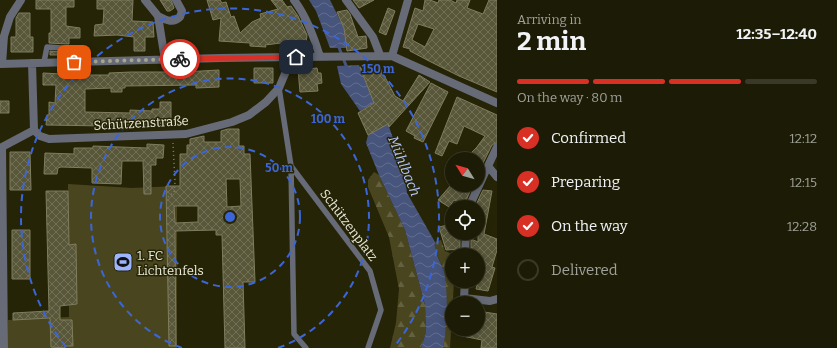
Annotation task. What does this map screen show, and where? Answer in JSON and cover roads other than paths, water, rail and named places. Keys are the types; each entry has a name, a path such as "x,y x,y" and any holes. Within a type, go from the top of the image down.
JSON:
{"street":[{"path":"21,0 10,17 4,36 1,64 355,57 380,55 392,56 497,103"},
{"path":"145,0 158,16 171,21 178,19 182,11 176,0"},
{"path":"294,0 300,7 324,57"},
{"path":"346,0 373,37 380,55"},
{"path":"392,56 408,0"},
{"path":"158,16 165,60"},
{"name":"Schützenstraße","path":"34,130 40,136 49,139 173,135 186,134 232,122 249,115 266,102 279,88 287,69 287,58"},
{"path":"4,348 2,147 34,130 32,63"},
{"path":"472,200 497,147"},
{"path":"488,166 497,177"},
{"path":"464,288 464,298 490,301 497,299"}],"lane":[{"path":"44,62 46,47 77,49 80,62"},
{"name":"Schützenplatz","path":"279,88 291,166 294,334 306,348"},
{"name":"Schützenplatz","path":"291,166 370,271 381,310 368,348"}],"water":[{"path":"309,0 330,0 344,28 346,48 330,48 316,11"},
{"path":"359,65 374,103 360,111 341,84 337,66"},
{"path":"388,124 404,169 407,193 435,242 436,251 444,273 447,294 447,296 445,296 445,331 443,348 421,348 426,332 425,305 405,230 379,175 366,143 368,135"}],"waterway":[{"name":"Mühlbach","path":"338,45 347,68"}],"place":[{"name":"1. FC Lichtenfels","path":"123,262"}]}
